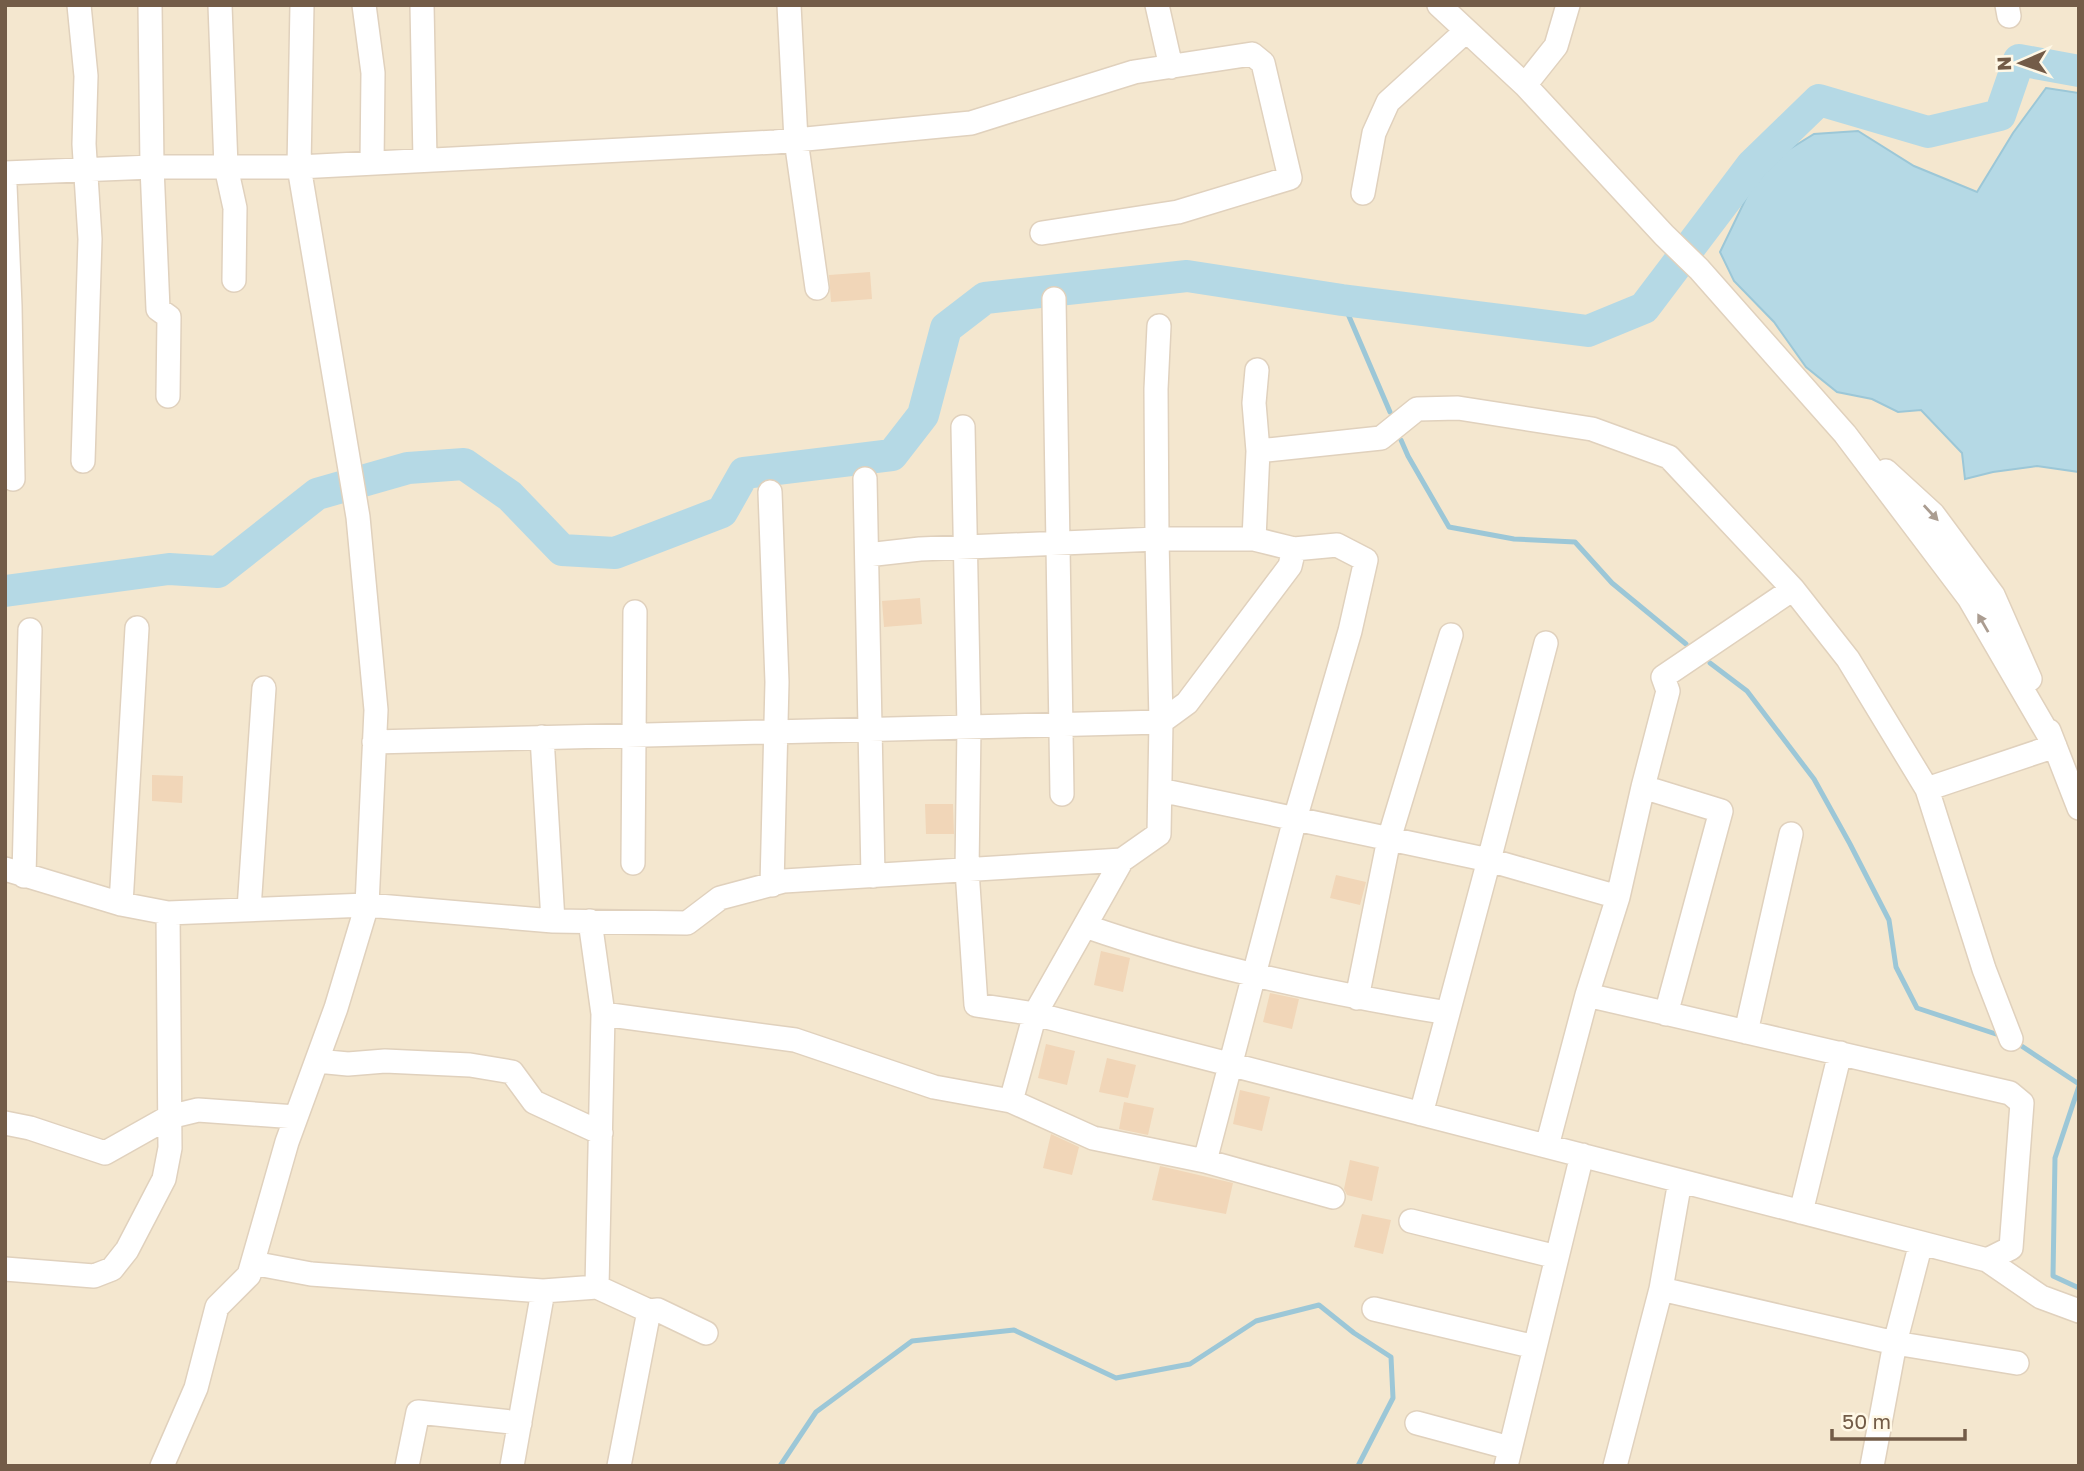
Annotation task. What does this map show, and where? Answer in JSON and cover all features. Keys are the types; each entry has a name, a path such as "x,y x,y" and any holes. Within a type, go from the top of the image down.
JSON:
{"street":[{"path":"79,5 86,76 84,144 90,239 83,461"},
{"path":"150,5 152,167 158,309 169,317 168,396"},
{"path":"220,5 226,167 235,208 234,280"},
{"path":"162,1466 196,1388 216,1307 249,1275 287,1142 336,1008 367,905 376,710 358,517 299,167 302,5"},
{"path":"364,5 373,73 372,163"},
{"path":"422,5 425,160"},
{"path":"789,5 796,140 817,288"},
{"path":"1157,5 1171,67"},
{"path":"1439,5 1525,85 1699,269 1845,433 1969,598 2055,746 2079,808"},
{"path":"1525,85 1556,46 1568,5"},
{"path":"1363,193 1374,133 1388,102 1466,31"},
{"path":"5,173 152,167 299,167 796,140 971,123 1133,72 1252,54 1263,64 1290,178 1178,212 1042,233"},
{"path":"5,185 13,479"},
{"path":"1054,299 1062,794"},
{"path":"1012,1101 1035,1014 1122,860 1159,834 1161,722 1156,389 1159,326"},
{"path":"1254,538 1258,451 1254,403 1257,370"},
{"path":"1258,451 1381,438 1417,409 1458,408 1592,429 1669,457 1793,589 1849,659 1927,789 1983,969 2011,1039"},
{"path":"963,427 969,727 967,870 976,1005 1035,1014 1987,1259 2041,1297 2079,1311"},
{"path":"865,479 873,876"},
{"path":"770,492 777,682 772,885"},
{"path":"867,555 920,548 1254,538 1294,549 1337,545 1366,560 1350,631 1295,819 1205,1161"},
{"path":"374,741 1161,722 1187,703 1290,566 1294,549"},
{"path":"1547,1146 1587,995 1618,897 1668,691 1663,677 1793,589"},
{"path":"633,863 635,612"},
{"path":"121,904 138,628"},
{"path":"30,629 15,873 121,904 167,913 367,905 553,921 687,923 720,898 784,881 1122,860"},
{"path":"1357,998 1389,839 1451,635"},
{"path":"1421,1114 1546,643"},
{"path":"248,909 264,688"},
{"path":"542,737 553,921"},
{"path":"1927,789 2055,746"},
{"path":"1643,787 1721,811 1665,1014"},
{"path":"1160,790 1489,860 1618,897"},
{"path":"1746,1032 1791,834"},
{"path":"5,1269 94,1276 112,1269 127,1250 164,1180 170,1148 167,913"},
{"path":"590,921 603,1014 597,1287"},
{"path":"1085,926 1145,947 1254,975 1357,998 1448,1013"},
{"path":"1587,995 2010,1093 2022,1104 2011,1248 1987,1259"},
{"path":"603,1014 795,1040 934,1087 1012,1101 1093,1138 1205,1161 1333,1197"},
{"path":"1801,1212 1840,1054"},
{"path":"317,1062 458,1064 512,1072 534,1102 601,1133"},
{"path":"5,1123 30,1128 105,1153 169,1117 198,1110 296,1116"},
{"path":"1416,1423 1508,1457 1582,1155"},
{"path":"1615,1466 1661,1289 1680,1181"},
{"path":"1411,1220 1557,1257"},
{"path":"1872,1466 1895,1343 1921,1243"},
{"path":"253,1263 311,1274 543,1291 597,1287 649,1311 658,1310 706,1333"},
{"path":"1661,1289 1895,1343 2017,1363"},
{"path":"512,1466 543,1291"},
{"path":"1374,1309 1535,1347"},
{"path":"619,1466 649,1311"},
{"path":"407,1466 418,1412 520,1423"}],"shaded area":[{"path":"5,5 2079,5 2079,1466 5,1466"}],"water":[{"path":"2046,88 2079,93 2079,472 2037,466 1965,479 1962,453 1921,410 1898,412 1872,399 1837,392 1806,367 1774,322 1734,281 1720,252 1750,190 1780,155 1814,134 1858,131 1914,166 1977,192 2013,133"}],"building":[{"path":"870,272 872,299 831,302 829,275"},
{"path":"920,598 922,624 884,627 882,601"},
{"path":"152,775 183,776 182,803 152,801"},
{"path":"925,804 953,804 954,834 926,834"},
{"path":"1336,875 1366,882 1360,905 1330,898"},
{"path":"1101,951 1130,958 1123,992 1094,985"},
{"path":"1270,993 1299,999 1292,1029 1263,1022"},
{"path":"1046,1044 1075,1051 1067,1085 1038,1078"},
{"path":"1107,1058 1136,1065 1128,1098 1099,1092"},
{"path":"1240,1090 1270,1097 1262,1131 1233,1124"},
{"path":"1124,1102 1154,1108 1148,1135 1119,1129"},
{"path":"1051,1134 1079,1147 1072,1175 1043,1168"},
{"path":"1350,1160 1379,1167 1372,1201 1347,1195 1344,1189"},
{"path":"1160,1166 1233,1183 1226,1214 1152,1200"},
{"path":"1362,1214 1391,1220 1383,1254 1354,1247"}],"waterway":[{"path":"5,591 169,569 218,572 317,494 408,468 464,464 510,496 562,550 615,553 722,512 744,473 892,455 923,415 946,328 985,298 1187,276 1342,300 1588,331 1644,308 1752,165 1819,100 1928,132 2000,115 2019,60 2079,71"},
{"path":"1342,300 1390,412"},
{"path":"1401,440 1449,527 1514,539 1575,542 1612,583 1686,644"},
{"path":"1710,663 1747,691 1814,779 1889,920 1896,967 1917,1008 2002,1036"},
{"path":"2014,1041 2079,1084"},
{"path":"2079,1086 2055,1158 2053,1276 2079,1288"},
{"path":"780,1466 816,1412 912,1341 1014,1330 1116,1378 1190,1364 1256,1321 1319,1305 1354,1333 1391,1357 1393,1398 1358,1466"}]}
